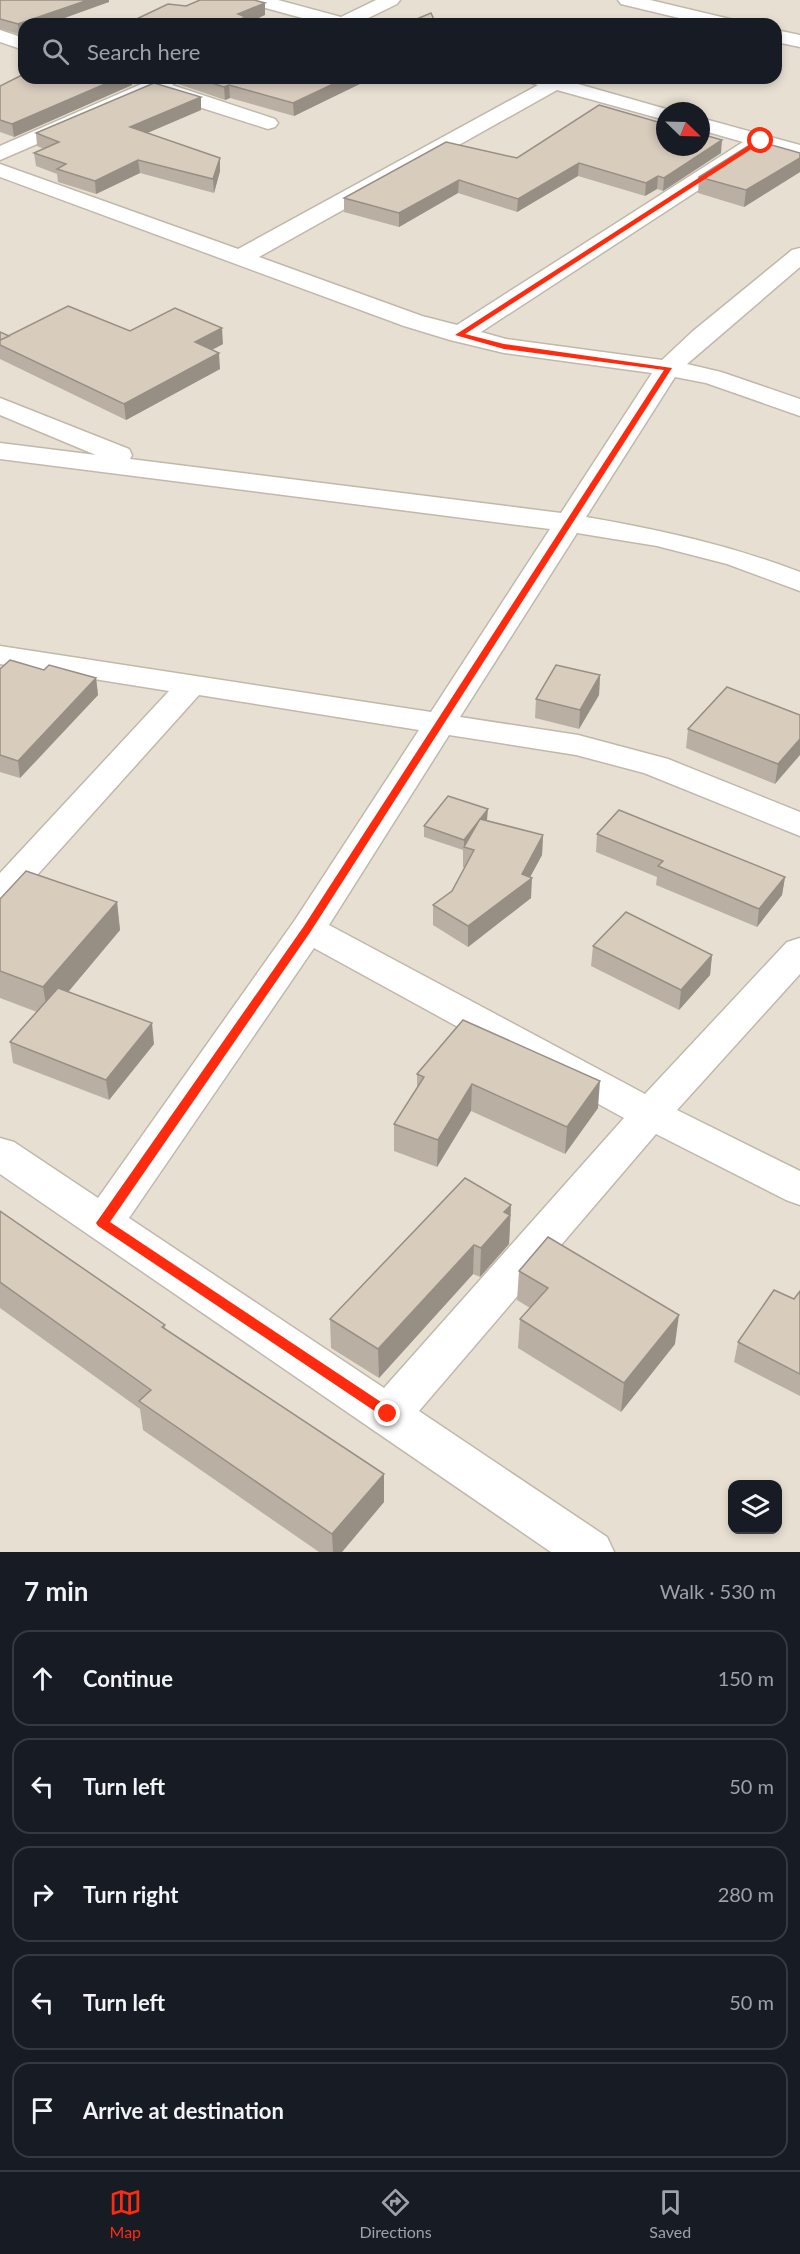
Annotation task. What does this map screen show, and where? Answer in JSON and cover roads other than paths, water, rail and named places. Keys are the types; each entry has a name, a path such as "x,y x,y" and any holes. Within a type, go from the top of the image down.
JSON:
{"street":[{"path":"257,0 322,18"},
{"path":"356,18 391,0"},
{"path":"627,0 702,18"},
{"path":"304,18 311,15"},
{"path":"0,36 18,42"},
{"path":"782,37 800,41"},
{"path":"0,154 158,84"},
{"path":"168,84 267,123"},
{"path":"239,258 539,84"},
{"path":"555,84 656,112"},
{"path":"710,127 800,152"},
{"path":"459,335 761,141"},
{"path":"0,170 412,321 459,335 504,346 668,368 712,378 800,408"},
{"path":"103,1223 308,929 438,723 570,524 668,368 702,336 800,255"},
{"path":"0,406 162,473"},
{"path":"0,451 570,524 657,538 737,558 800,582"},
{"path":"0,655 578,745 645,763 800,825"},
{"path":"0,895 191,685"},
{"path":"308,929 650,1114 800,1190"},
{"path":"388,1414 650,1114 800,951"},
{"path":"0,1153 388,1414 582,1550"}]}
